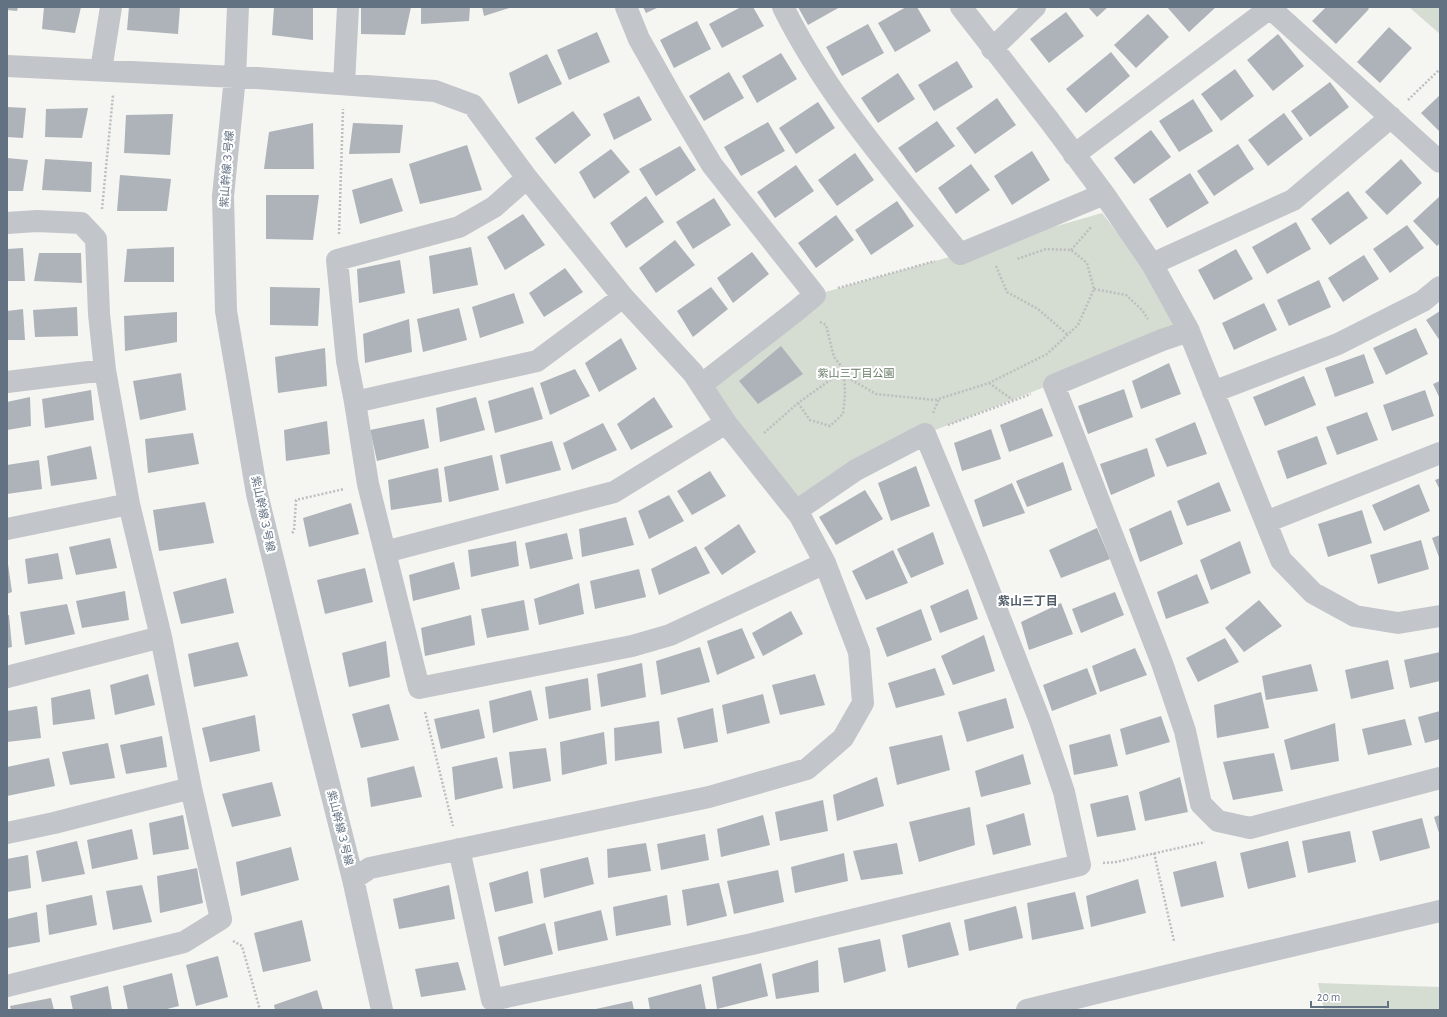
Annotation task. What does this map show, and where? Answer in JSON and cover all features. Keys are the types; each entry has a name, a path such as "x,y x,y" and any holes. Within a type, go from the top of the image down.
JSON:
{"street":[{"path":"108,70 111,7"},
{"name":"紫山幹線３号線","path":"238,7 235,77 223,196 226,311 257,494 353,879 382,1010"},
{"path":"344,84 348,7"},
{"path":"626,7 640,39 674,101 712,165 815,295 701,385"},
{"path":"783,7 796,33 848,113 960,254 1104,194"},
{"path":"961,7 1104,194 1152,264 1189,331 1281,560 1313,593 1355,616 1398,623 1440,616"},
{"path":"992,49 1035,7"},
{"path":"1074,155 1269,8 1440,162"},
{"path":"7,66 235,77 435,91 474,105 527,178 623,297 693,373 726,423 796,511 825,563 859,652 863,703 843,738 807,769 709,797 370,868 353,879"},
{"path":"1152,264 1293,200 1391,117"},
{"path":"527,178 494,207 459,227 338,260 347,361 368,484 419,688 632,646 670,635 825,563"},
{"path":"7,223 37,221 81,223 96,239 99,314 104,370 129,504 160,637 191,788 221,919 184,942 7,986"},
{"path":"1214,392 1338,344 1423,301 1440,287"},
{"path":"355,402 537,361 623,297"},
{"path":"1189,331 1162,340 1054,385 1162,663 1185,731 1201,804 1218,821 1250,828 1440,778"},
{"path":"7,382 104,370"},
{"path":"385,552 614,492 726,423"},
{"path":"458,850 492,1000 752,944 1080,865 1064,792 1040,721 976,557 925,434 856,470 796,511"},
{"path":"1266,522 1440,453"},
{"path":"7,530 129,504"},
{"path":"7,677 160,637"},
{"path":"7,833 54,823 191,788"},
{"path":"1027,1010 1440,911"}],"path":[{"path":"1391,117 1440,69"},
{"path":"88,231 103,208 108,70"},
{"path":"338,260 344,84"},
{"path":"1071,250 1094,223"},
{"path":"826,325 834,357 852,380 876,394 935,400 989,383 1047,354 1078,325 1094,289 1087,263 1071,250 1046,249 1011,261"},
{"path":"815,295 960,254 996,266 1007,292 1038,309 1068,335"},
{"path":"1094,289 1126,295 1142,310 1162,340"},
{"path":"746,449 798,403 844,370"},
{"path":"798,403 810,420 830,426 843,414 845,395 844,370"},
{"path":"989,383 1014,400"},
{"path":"925,434 1054,385"},
{"path":"289,535 294,530 296,500 368,484"},
{"path":"419,688 458,850"},
{"path":"1080,865 1116,862 1207,841 1218,821"},
{"path":"1154,853 1174,941"},
{"path":"209,926 242,946 260,1010"}],"green space":[{"path":"1409,7 1440,7 1440,34"},
{"name":"紫山三丁目公園","path":"1102,213 1135,255 1180,334 925,434 796,511 701,385 815,295"},
{"path":"1318,983 1440,987 1440,1010 1324,1010"}],"building":[{"path":"7,7 18,7 17,11 7,10"},
{"path":"44,7 81,7 75,33 42,29"},
{"path":"129,7 180,7 178,34 127,30"},
{"path":"274,7 313,7 313,40 272,35"},
{"path":"361,7 411,7 405,35 361,34"},
{"path":"421,7 470,7 469,21 421,24"},
{"path":"482,7 512,7 484,16"},
{"path":"643,7 659,7 646,13"},
{"path":"741,7 753,7 764,26 722,48 709,24"},
{"path":"798,7 840,7 808,25"},
{"path":"906,7 917,7 931,31 895,52 878,23"},
{"path":"1088,7 1108,7 1097,17"},
{"path":"1167,7 1216,7 1189,32"},
{"path":"1326,7 1367,7 1369,9 1336,44 1312,21"},
{"path":"1066,12 1084,36 1049,63 1030,39"},
{"path":"1148,14 1169,37 1136,68 1114,45"},
{"path":"697,21 711,49 674,68 660,40"},
{"path":"868,24 884,53 842,76 826,47"},
{"path":"1389,27 1412,48 1380,83 1357,62"},
{"path":"597,32 610,62 569,80 557,50"},
{"path":"1278,34 1304,66 1273,91 1247,60"},
{"path":"1111,52 1130,76 1086,113 1066,89"},
{"path":"781,53 797,79 757,103 742,76"},
{"path":"547,54 562,84 518,104 509,73"},
{"path":"957,61 973,87 934,111 918,85"},
{"path":"1235,69 1254,96 1221,121 1201,94"},
{"path":"729,72 744,98 704,121 689,96"},
{"path":"898,73 915,99 878,123 861,98"},
{"path":"1330,82 1349,107 1310,137 1291,111"},
{"path":"1440,95 1440,132 1421,113"},
{"path":"639,96 652,120 614,140 603,114"},
{"path":"997,98 1016,125 975,154 956,128"},
{"path":"1193,99 1213,131 1179,152 1159,121"},
{"path":"818,102 835,128 796,154 779,128"},
{"path":"7,107 26,108 23,138 7,137"},
{"path":"88,108 82,138 45,137 46,109"},
{"path":"573,111 591,135 555,164 535,138"},
{"path":"1284,113 1303,139 1268,166 1248,140"},
{"path":"173,114 170,155 124,153 126,115"},
{"path":"937,121 955,146 916,173 898,148"},
{"path":"768,122 785,151 741,176 724,147"},
{"path":"313,123 314,169 264,169 269,132"},
{"path":"353,123 403,125 400,153 349,154"},
{"path":"1151,130 1171,157 1134,184 1114,158"},
{"path":"1238,144 1254,169 1214,196 1197,171"},
{"path":"467,145 482,190 420,204 409,164"},
{"path":"680,146 696,170 656,196 639,169"},
{"path":"611,149 630,172 594,199 579,172"},
{"path":"1032,151 1050,180 1012,205 994,176"},
{"path":"855,153 874,180 837,206 818,180"},
{"path":"7,158 28,160 23,191 7,191"},
{"path":"45,159 92,162 91,192 42,190"},
{"path":"1401,159 1422,183 1387,215 1365,192"},
{"path":"971,164 990,190 956,214 938,188"},
{"path":"796,165 814,191 775,218 757,192"},
{"path":"1190,173 1209,203 1167,228 1149,199"},
{"path":"120,175 171,179 167,211 117,211"},
{"path":"392,178 403,211 360,224 352,190"},
{"path":"1348,191 1368,218 1330,245 1311,219"},
{"path":"266,195 319,195 313,240 266,239"},
{"path":"646,196 664,222 626,248 610,223"},
{"path":"1440,196 1440,243 1437,246 1413,221"},
{"path":"714,198 731,225 693,249 676,222"},
{"path":"897,201 914,226 871,255 855,230"},
{"path":"523,214 545,245 505,270 487,237"},
{"path":"836,215 854,240 816,268 798,243"},
{"path":"1296,222 1311,249 1267,274 1252,247"},
{"path":"1407,225 1424,248 1390,273 1373,249"},
{"path":"675,240 695,265 656,293 639,268"},
{"path":"174,247 174,282 124,282 127,249"},
{"path":"471,247 478,285 433,294 429,256"},
{"path":"23,248 25,281 7,281 7,249"},
{"path":"1236,249 1253,279 1214,300 1198,270"},
{"path":"752,252 769,274 733,303 717,278"},
{"path":"39,253 81,253 82,283 34,281"},
{"path":"1364,255 1379,279 1343,302 1328,278"},
{"path":"400,260 405,293 359,303 357,269"},
{"path":"565,268 583,292 544,317 529,293"},
{"path":"1319,280 1331,307 1289,326 1277,300"},
{"path":"270,287 320,288 318,326 270,325"},
{"path":"711,287 728,309 693,337 677,311"},
{"path":"514,293 524,323 480,338 472,307"},
{"path":"1264,303 1277,330 1234,350 1222,323"},
{"path":"77,307 78,336 35,337 33,310"},
{"path":"459,308 467,340 423,352 417,319"},
{"path":"23,309 25,340 7,340 7,311"},
{"path":"1440,311 1440,341 1426,320"},
{"path":"177,312 177,342 125,351 124,316"},
{"path":"409,319 412,352 365,363 363,334"},
{"path":"1416,328 1428,354 1386,375 1373,348"},
{"path":"621,338 637,369 599,392 585,363"},
{"path":"781,346 803,374 758,404 739,381"},
{"path":"325,348 327,386 278,393 275,357"},
{"path":"1364,354 1374,383 1335,397 1325,368"},
{"path":"1169,363 1181,394 1141,409 1132,381"},
{"path":"575,369 590,396 550,415 540,383"},
{"path":"181,373 186,410 140,420 133,381"},
{"path":"1304,376 1316,405 1265,426 1253,397"},
{"path":"1440,381 1440,399 1433,384"},
{"path":"533,387 543,419 495,433 488,401"},
{"path":"1124,389 1133,417 1088,434 1078,406"},
{"path":"91,390 94,420 45,428 42,399"},
{"path":"1425,390 1434,416 1392,431 1383,405"},
{"path":"30,397 31,426 7,430 7,402"},
{"path":"476,397 485,430 440,442 436,408"},
{"path":"654,397 673,427 631,450 617,424"},
{"path":"1042,408 1053,436 1009,452 1000,425"},
{"path":"1367,412 1378,440 1337,455 1326,427"},
{"path":"424,419 429,448 377,461 370,430"},
{"path":"327,421 330,454 286,461 284,430"},
{"path":"1195,422 1207,454 1167,467 1155,439"},
{"path":"603,423 617,450 572,470 563,443"},
{"path":"991,429 1001,459 962,471 954,443"},
{"path":"193,433 199,464 148,473 145,439"},
{"path":"1317,436 1327,464 1287,479 1277,451"},
{"path":"552,441 561,470 506,484 500,455"},
{"path":"91,446 97,479 51,486 47,456"},
{"path":"1147,448 1155,476 1111,495 1100,464"},
{"path":"492,455 499,490 449,502 444,467"},
{"path":"39,460 42,489 7,494 7,465"},
{"path":"1063,462 1072,490 1027,507 1016,481"},
{"path":"916,466 930,506 891,521 878,483"},
{"path":"438,468 442,502 391,510 388,480"},
{"path":"710,471 726,496 692,515 677,491"},
{"path":"1440,478 1440,490 1435,480"},
{"path":"1219,482 1231,511 1187,526 1177,501"},
{"path":"1012,483 1025,513 983,527 974,500"},
{"path":"1419,484 1430,511 1384,531 1372,505"},
{"path":"865,490 883,519 836,545 819,517"},
{"path":"669,495 684,521 649,539 638,511"},
{"path":"205,502 214,543 159,551 153,510"},
{"path":"351,503 359,534 309,547 303,518"},
{"path":"1171,510 1183,544 1140,562 1129,529"},
{"path":"1362,510 1372,543 1328,557 1318,524"},
{"path":"626,517 634,545 582,557 579,529"},
{"path":"739,524 756,552 722,575 704,548"},
{"path":"1097,528 1110,559 1061,578 1049,550"},
{"path":"933,532 944,564 911,578 897,549"},
{"path":"567,533 573,559 530,569 525,543"},
{"path":"1440,535 1440,560 1432,538"},
{"path":"110,538 117,568 76,575 69,547"},
{"path":"1421,540 1429,569 1378,584 1370,555"},
{"path":"516,541 519,566 471,577 468,550"},
{"path":"1240,541 1251,573 1211,590 1200,560"},
{"path":"696,546 710,573 659,595 651,569"},
{"path":"893,550 908,583 866,600 852,571"},
{"path":"58,553 63,579 28,584 25,559"},
{"path":"7,557 12,592 7,594"},
{"path":"454,562 460,589 413,601 409,575"},
{"path":"365,568 373,602 325,614 317,580"},
{"path":"639,569 646,597 595,609 590,581"},
{"path":"1197,574 1209,603 1166,619 1157,592"},
{"path":"226,578 234,613 181,624 173,592"},
{"path":"579,583 584,614 539,625 534,599"},
{"path":"968,589 978,619 940,633 930,606"},
{"path":"125,591 129,620 82,628 76,601"},
{"path":"1115,592 1124,615 1081,633 1072,609"},
{"path":"524,600 529,630 487,638 481,609"},
{"path":"1259,600 1282,626 1244,652 1225,628"},
{"path":"1061,603 1073,634 1029,650 1021,622"},
{"path":"67,604 75,634 25,645 20,612"},
{"path":"921,609 932,640 887,657 876,628"},
{"path":"791,611 803,634 763,656 752,633"},
{"path":"7,615 9,615 12,647 7,648"},
{"path":"471,615 475,645 425,656 421,628"},
{"path":"742,628 755,658 717,675 707,641"},
{"path":"984,635 995,671 953,685 941,656"},
{"path":"1225,638 1239,662 1198,682 1186,658"},
{"path":"386,641 390,677 349,687 342,653"},
{"path":"238,642 248,676 194,687 188,654"},
{"path":"700,647 710,682 661,695 656,661"},
{"path":"1135,648 1147,675 1100,692 1092,666"},
{"path":"1440,652 1440,681 1410,688 1404,660"},
{"path":"1388,660 1394,689 1351,699 1345,670"},
{"path":"642,663 646,697 601,707 597,674"},
{"path":"1311,664 1318,691 1266,700 1262,676"},
{"path":"935,668 945,695 896,708 888,683"},
{"path":"1087,668 1097,694 1052,711 1043,685"},
{"path":"148,674 155,705 115,715 110,685"},
{"path":"815,674 825,705 780,715 772,685"},
{"path":"588,678 591,710 549,719 545,687"},
{"path":"90,689 95,719 53,725 51,698"},
{"path":"531,690 538,720 493,733 489,701"},
{"path":"1261,692 1269,728 1217,738 1214,705"},
{"path":"763,694 770,723 727,734 722,705"},
{"path":"1006,698 1014,728 967,742 958,712"},
{"path":"389,704 399,740 361,748 352,714"},
{"path":"37,706 41,738 7,742 7,711"},
{"path":"713,708 718,742 684,749 677,718"},
{"path":"479,709 485,738 441,749 434,719"},
{"path":"1440,711 1440,739 1425,743 1418,717"},
{"path":"255,715 260,751 210,762 202,728"},
{"path":"1161,716 1170,742 1126,755 1120,729"},
{"path":"1405,719 1412,745 1368,755 1362,729"},
{"path":"659,721 662,753 615,761 614,728"},
{"path":"1335,723 1339,761 1291,770 1284,740"},
{"path":"604,732 607,764 562,775 560,742"},
{"path":"1110,734 1118,766 1074,775 1069,745"},
{"path":"942,735 950,770 897,785 889,747"},
{"path":"162,736 167,767 126,774 120,745"},
{"path":"108,743 115,778 70,785 62,752"},
{"path":"546,748 551,781 513,789 509,752"},
{"path":"1274,753 1283,791 1233,800 1223,762"},
{"path":"1023,754 1031,784 981,797 975,771"},
{"path":"497,757 503,788 455,800 452,767"},
{"path":"49,758 55,786 7,796 7,767"},
{"path":"414,766 422,797 371,807 367,778"},
{"path":"877,777 884,806 837,821 833,795"},
{"path":"1180,777 1188,812 1145,821 1139,792"},
{"path":"272,782 281,816 232,827 222,794"},
{"path":"1128,795 1136,830 1097,837 1090,804"},
{"path":"823,800 828,831 780,841 775,812"},
{"path":"970,807 975,845 919,862 909,822"},
{"path":"1024,813 1031,845 993,855 986,825"},
{"path":"183,815 189,849 153,855 149,823"},
{"path":"763,815 770,845 721,857 717,829"},
{"path":"1440,815 1440,836 1434,817"},
{"path":"1422,818 1430,848 1380,861 1372,831"},
{"path":"132,829 138,859 92,869 87,840"},
{"path":"1350,831 1356,862 1308,873 1302,841"},
{"path":"705,834 709,860 661,870 657,844"},
{"path":"77,841 85,874 42,882 36,851"},
{"path":"1288,841 1296,877 1248,889 1240,853"},
{"path":"646,843 651,871 608,878 607,849"},
{"path":"897,843 903,874 861,880 853,851"},
{"path":"291,847 299,880 241,896 236,862"},
{"path":"844,853 848,881 795,893 791,867"},
{"path":"28,855 31,888 7,892 7,859"},
{"path":"588,857 594,884 544,898 540,869"},
{"path":"1216,861 1224,897 1181,907 1173,872"},
{"path":"197,868 203,903 160,913 157,876"},
{"path":"778,870 784,902 734,914 727,881"},
{"path":"528,871 533,903 495,912 489,883"},
{"path":"1138,879 1146,913 1091,927 1086,896"},
{"path":"719,883 727,916 687,926 682,890"},
{"path":"142,885 152,922 113,930 106,891"},
{"path":"449,885 455,919 399,929 393,899"},
{"path":"1075,892 1084,929 1032,940 1027,903"},
{"path":"92,895 97,925 49,935 46,905"},
{"path":"667,895 671,925 616,936 613,907"},
{"path":"1016,906 1023,938 969,951 964,920"},
{"path":"601,910 608,940 558,951 554,922"},
{"path":"37,912 40,942 7,948 7,919"},
{"path":"302,920 311,961 263,972 254,933"},
{"path":"950,922 959,955 908,968 902,935"},
{"path":"545,923 553,954 504,966 498,937"},
{"path":"880,939 886,971 844,983 838,948"},
{"path":"218,956 228,997 196,1006 186,965"},
{"path":"818,960 819,992 776,999 772,974"},
{"path":"458,962 466,990 421,997 415,969"},
{"path":"761,963 768,996 717,1009 712,977"},
{"path":"172,973 179,1006 163,1010 128,1010 123,986"},
{"path":"701,984 706,1010 650,1010 648,998"},
{"path":"108,986 112,1010 73,1010 70,996"},
{"path":"317,990 323,1010 275,1010 274,1005"},
{"path":"51,998 54,1010 11,1010 10,1006"},
{"path":"632,1001 634,1010 596,1010 596,1009"}],"district":[{"name":"紫山三丁目","path":"1028,601"}]}
